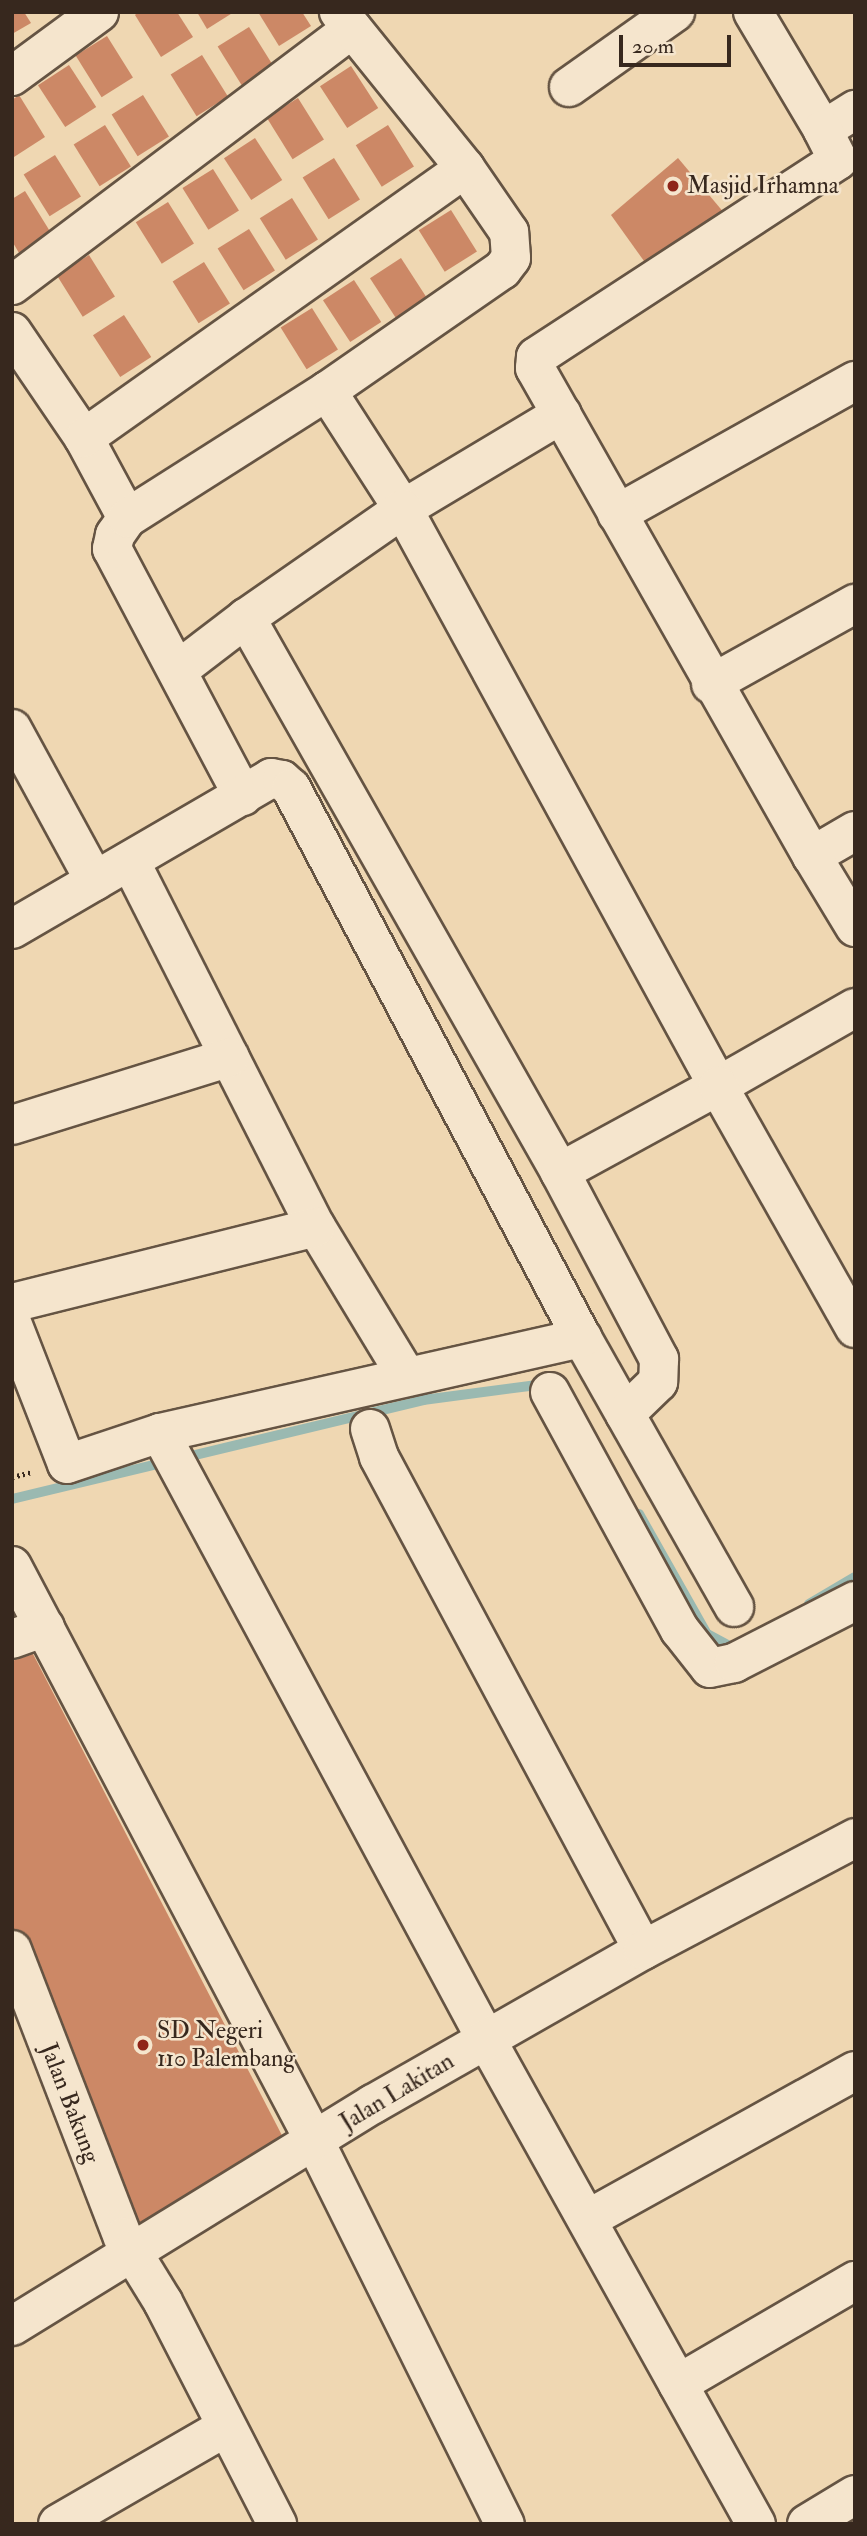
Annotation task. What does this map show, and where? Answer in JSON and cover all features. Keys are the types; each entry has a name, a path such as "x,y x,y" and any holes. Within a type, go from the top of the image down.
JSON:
{"street":[{"path":"12,76 99,12"},
{"path":"569,87 675,12"},
{"path":"753,12 838,160 536,357 535,368 711,684 855,927"},
{"path":"12,285 345,20 465,168 509,233 511,258 502,270 327,391 127,518 115,535 113,549 243,796"},
{"path":"823,130 855,110"},
{"path":"84,438 465,168"},
{"path":"12,332 84,438 127,518"},
{"path":"617,514 855,381"},
{"path":"327,391 402,509 718,1086 855,1328"},
{"path":"178,670 246,618 402,509 562,415"},
{"path":"711,684 855,604"},
{"path":"246,618 560,1172 659,1359 658,1382 625,1414"},
{"path":"12,729 95,881"},
{"path":"12,929 271,778 291,788 582,1338 734,1607"},
{"path":"813,856 855,831"},
{"path":"130,861 316,1227 407,1377"},
{"path":"560,1172 855,1008"},
{"path":"12,1125 230,1057"},
{"path":"12,1303 316,1227"},
{"path":"12,1323 67,1464 162,1437 407,1377 582,1338"},
{"path":"550,1392 680,1630 710,1668 734,1663 855,1601"},
{"path":"370,1429 385,1469 643,1951"},
{"path":"162,1437 185,1485 486,2039 756,2524"},
{"path":"12,1566 28,1633 315,2142 12,2326"},
{"name":"Jalan Lakitan","path":"505,2524 315,2142 486,2039 643,1951 855,1838"},
{"name":"Jalan Bakung","path":"12,1950 105,2196 277,2524"},
{"path":"588,2219 855,2071"},
{"path":"678,2384 855,2281"},
{"path":"58,2524 226,2427"},
{"path":"807,2524 855,2495"}],"building":[{"path":"12,12 24,12 31,23 12,34"},
{"path":"138,12 177,12 193,37 161,57 135,15"},
{"path":"197,12 234,12 207,29"},
{"path":"258,12 302,12 311,26 279,46"},
{"path":"249,27 275,69 244,88 218,47"},
{"path":"107,36 133,78 102,97 76,56"},
{"path":"202,55 228,97 197,116 171,75"},
{"path":"69,65 96,107 65,127 38,85"},
{"path":"351,66 378,108 347,128 320,86"},
{"path":"19,95 45,137 14,157 12,100"},
{"path":"143,95 169,137 138,156 112,115"},
{"path":"298,98 324,140 293,159 267,118"},
{"path":"105,125 131,167 100,186 74,145"},
{"path":"388,125 414,167 382,187 356,145"},
{"path":"255,138 282,180 251,200 224,158"},
{"path":"55,155 81,197 50,216 24,175"},
{"path":"334,158 360,200 329,219 303,178"},
{"name":"Masjid Irhamna","path":"678,158 725,214 649,268 611,215"},
{"path":"213,169 239,211 208,230 182,188"},
{"path":"25,191 51,233 19,253 12,241 12,199"},
{"path":"292,198 318,240 286,260 260,218"},
{"path":"168,202 194,244 162,264 136,222"},
{"path":"451,210 477,252 445,272 419,230"},
{"path":"249,229 275,271 244,290 218,249"},
{"path":"89,255 115,297 83,317 57,275"},
{"path":"401,258 428,300 397,320 370,278"},
{"path":"204,262 230,304 199,323 173,282"},
{"path":"354,280 381,322 350,342 323,300"},
{"path":"312,308 338,350 307,369 281,328"},
{"path":"124,315 151,357 120,377 93,335"},
{"name":"SD Negeri 110 Palembang","path":"33,1654 288,2147 127,2238 12,1942 12,1661"}],"waterway":[{"path":"12,1499 423,1400 545,1384"},
{"path":"639,1514 707,1634 733,1648 738,1646"},
{"path":"809,1604 855,1577"}],"place":[{"name":"Masjid Irhamna","path":"673,186"},
{"name":"SD Negeri 110 Palembang","path":"143,2045"}]}
